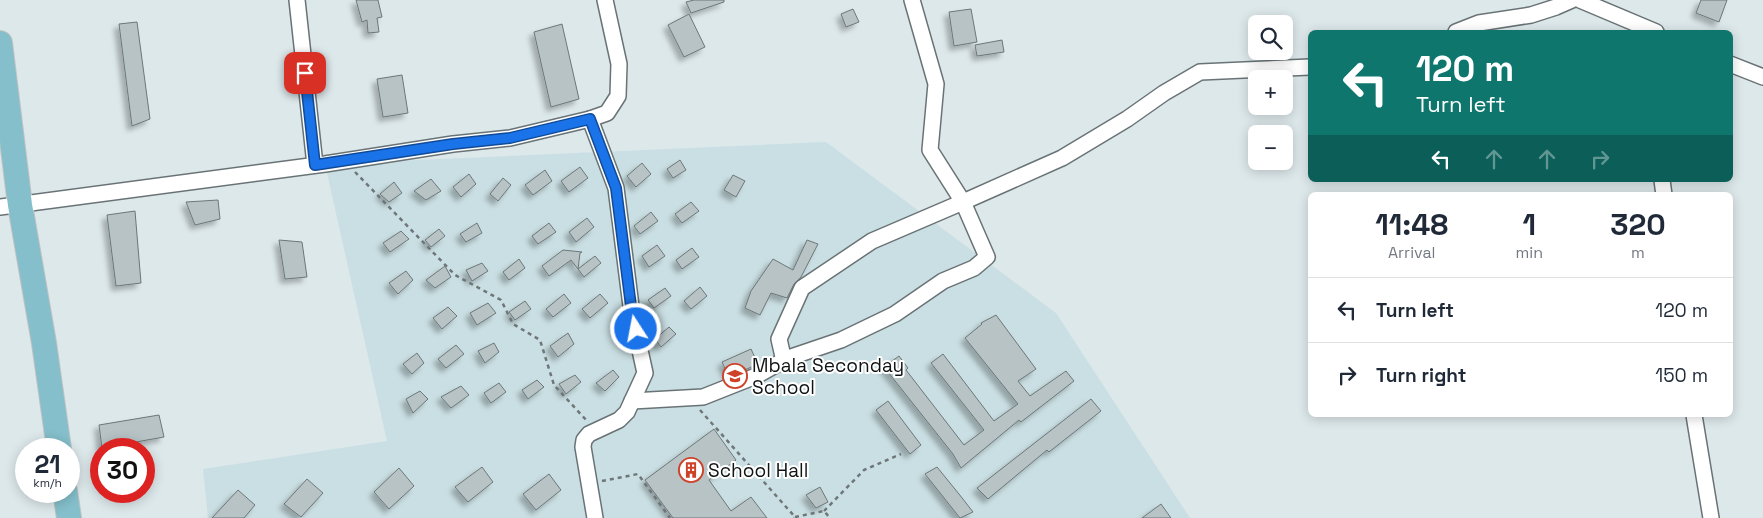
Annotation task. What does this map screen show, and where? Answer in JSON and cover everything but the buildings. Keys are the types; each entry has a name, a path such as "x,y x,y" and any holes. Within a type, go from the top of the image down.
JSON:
{"main road":[{"path":"0,43 10,206 44,343 57,438"},
{"path":"67,503 69,518"}],"street":[{"path":"297,0 315,165"},
{"path":"10,206 344,161 453,144 510,138 590,119 607,113 618,96 619,64 605,0"},
{"path":"632,401 703,397 756,376 784,361 841,340 895,314 943,280 974,268 987,257 963,202 930,150 936,84 912,0"},
{"path":"1461,30 1479,23 1531,15 1572,0"},
{"path":"1580,0 1646,30"},
{"path":"1733,65 1763,77"},
{"path":"784,361 779,339 802,288 872,241 1062,158 1128,119 1164,93 1200,72 1308,67"},
{"path":"590,119 616,188 632,314 645,373 627,412 619,420 589,434 584,440 594,518"},
{"path":"1694,417 1711,518"}],"path":[{"path":"344,161 455,275 500,300 513,324 540,340 554,385 596,431"},
{"path":"700,410 794,518 824,511 864,470 900,454"},
{"path":"589,484 638,474 670,518"},
{"path":"824,511 830,518"}],"shaded area":[{"name":"Mbala Seconday School","path":"826,142 1056,313 1190,518 208,518 203,469 387,441 325,164"}],"place":[{"name":"Mbala Seconday School","path":"735,376"},
{"name":"School Hall","path":"691,470"}],"route":[{"path":"305,73 315,165 453,144 510,138 590,119 616,188 632,314 636,329"}]}
